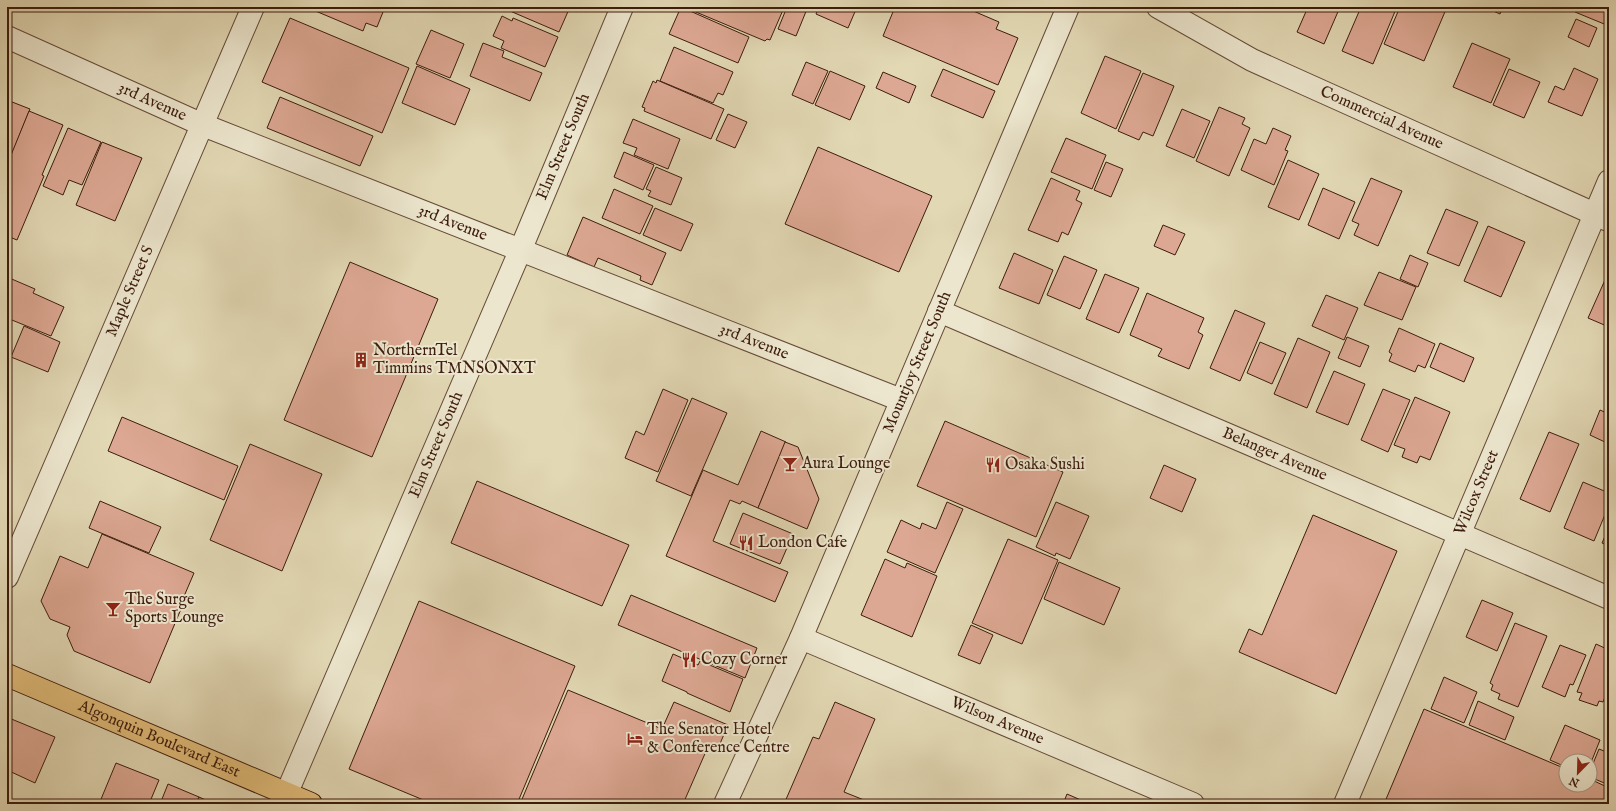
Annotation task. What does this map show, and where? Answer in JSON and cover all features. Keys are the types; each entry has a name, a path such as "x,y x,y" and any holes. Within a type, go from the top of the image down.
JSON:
{"main road":[{"name":"Algonquin Boulevard East","path":"7,675 284,799 311,804"}],"street":[{"name":"Maple Street S","path":"7,577 253,7"},
{"name":"Elm Street South","path":"284,799 520,250 622,7"},
{"name":"Mountjoy Street South","path":"725,804 801,638 1068,7"},
{"name":"Commercial Avenue","path":"1158,7 1252,60 1602,218"},
{"name":"3rd Avenue","path":"7,37 203,125 901,400"},
{"name":"Wilcox Street","path":"1345,804 1460,534 1602,218 1609,181"},
{"name":"Belanger Avenue","path":"939,312 1609,598"},
{"name":"Wilson Avenue","path":"801,638 1194,804"}],"building":[{"path":"306,7 385,7 377,27 366,23 363,31"},
{"path":"503,7 570,7 559,32"},
{"path":"681,7 749,37 738,63 669,34"},
{"path":"684,7 780,7 779,9 783,10 770,40 767,39 765,41"},
{"path":"787,7 802,7 807,9 796,36 778,29"},
{"path":"819,7 857,7 848,28 816,14"},
{"path":"895,7 964,7 999,22 996,29 1018,38 998,85 883,36"},
{"path":"1308,7 1340,7 1324,44 1297,32"},
{"path":"1361,7 1393,7 1396,9 1373,64 1342,51"},
{"path":"1400,7 1447,7 1424,61 1384,44"},
{"path":"1484,7 1503,7 1500,14"},
{"path":"1577,7 1609,7 1609,26 1575,12"},
{"path":"502,16 512,21 513,18 558,37 545,67 501,48 504,41 493,36"},
{"path":"290,18 409,68 382,133 262,82"},
{"path":"1576,19 1597,28 1589,47 1568,37"},
{"path":"431,30 464,44 450,78 416,64"},
{"path":"483,43 504,51 502,57 542,73 530,101 470,76"},
{"path":"1472,43 1510,59 1491,103 1453,87"},
{"path":"674,47 733,72 723,95 718,93 713,103 660,81"},
{"path":"1105,56 1141,71 1116,129 1081,113"},
{"path":"806,62 828,71 813,104 792,95"},
{"path":"417,66 470,89 455,125 402,103"},
{"path":"1574,68 1598,79 1582,116 1548,102 1555,86 1564,90"},
{"path":"943,69 995,91 983,118 931,96"},
{"path":"1509,69 1540,82 1524,118 1493,105"},
{"path":"830,71 865,86 850,120 815,105"},
{"path":"883,72 916,86 909,103 876,88"},
{"path":"1143,73 1174,86 1153,136 1143,132 1139,140 1118,131"},
{"path":"657,80 724,109 711,139 644,111 645,108 642,107 653,81 656,83"},
{"path":"280,97 373,136 360,166 267,128"},
{"path":"7,100 30,109 9,161 7,160"},
{"path":"1219,107 1245,118 1242,124 1250,128 1229,176 1196,161"},
{"path":"1182,109 1210,121 1194,158 1166,146"},
{"path":"29,111 63,125 42,175 44,176 17,240 7,236 7,165"},
{"path":"728,114 747,122 735,148 716,140"},
{"path":"633,119 680,139 668,169 634,155 637,148 623,143"},
{"path":"68,128 101,142 82,185 69,180 63,195 43,186"},
{"path":"1273,128 1291,136 1285,150 1288,151 1274,185 1241,170 1254,139 1266,144"},
{"path":"1066,138 1106,155 1092,189 1051,172"},
{"path":"102,142 142,158 115,221 76,205"},
{"path":"818,147 932,196 899,272 785,224"},
{"path":"624,152 654,165 643,190 614,177"},
{"path":"1288,160 1319,174 1299,220 1268,207"},
{"path":"1106,162 1123,169 1111,197 1094,190"},
{"path":"656,167 682,178 671,205 648,196 651,191 646,189"},
{"path":"1051,178 1080,191 1076,200 1082,203 1068,235 1062,232 1058,242 1028,230"},
{"path":"1371,178 1402,191 1378,246 1354,235 1359,224 1352,221"},
{"path":"1323,188 1355,202 1339,239 1308,225"},
{"path":"614,189 653,206 640,234 602,218"},
{"path":"655,208 693,224 681,251 643,235"},
{"path":"1446,209 1478,222 1459,266 1427,253"},
{"path":"583,217 666,253 652,285 640,280 641,276 598,258 594,267 567,255"},
{"path":"1163,225 1185,234 1175,255 1154,246"},
{"path":"1488,226 1525,242 1501,297 1464,281"},
{"path":"1014,253 1053,270 1039,304 999,288"},
{"path":"1410,255 1428,263 1418,287 1400,279"},
{"path":"1064,256 1097,270 1080,309 1047,295"},
{"name":"NorthernTel Timmins TMNSONXT","path":"350,262 438,299 372,457 284,420"},
{"path":"1609,271 1609,327 1588,318"},
{"path":"1379,272 1416,287 1402,320 1364,305"},
{"path":"1105,274 1139,288 1119,333 1086,319"},
{"path":"7,277 35,289 33,293 64,307 51,336 7,318"},
{"path":"1147,293 1204,318 1198,332 1203,335 1189,369 1158,356 1162,349 1130,335"},
{"path":"1326,295 1358,308 1344,340 1312,326"},
{"path":"1235,310 1265,323 1240,381 1210,368"},
{"path":"24,326 60,342 48,372 11,357"},
{"path":"1399,328 1435,344 1425,368 1418,365 1415,372 1389,361 1392,354 1389,352"},
{"path":"1347,337 1369,346 1360,367 1338,358"},
{"path":"1298,338 1330,352 1307,408 1274,394"},
{"path":"1260,342 1286,353 1272,384 1247,373"},
{"path":"1440,343 1474,358 1464,382 1430,367"},
{"path":"1334,371 1365,384 1348,425 1316,412"},
{"path":"663,389 688,400 658,472 625,458 636,431 644,435"},
{"path":"1383,389 1410,400 1388,452 1361,440"},
{"path":"1415,397 1450,412 1430,460 1420,456 1417,463 1402,457 1405,449 1394,445"},
{"path":"692,398 727,413 691,496 656,481"},
{"path":"1600,410 1609,414 1609,438 1607,443 1590,435"},
{"path":"122,417 238,466 224,500 108,451"},
{"path":"945,421 1063,472 1036,537 917,486"},
{"path":"761,431 786,442 758,508 742,501 740,504 730,500 713,541 788,572 775,602 666,556 703,470 738,485"},
{"path":"1549,432 1579,444 1550,512 1520,499"},
{"path":"785,442 798,447 819,499 807,529 758,508"},
{"path":"250,444 322,474 282,571 210,540"},
{"path":"1164,465 1196,479 1182,512 1150,498"},
{"path":"477,481 629,545 602,606 451,543"},
{"path":"1583,482 1609,493 1609,505 1594,541 1564,528"},
{"path":"100,501 161,527 149,553 89,528"},
{"path":"947,502 963,509 935,573 887,552 901,520 920,529 922,523 936,529"},
{"path":"1056,502 1089,516 1070,559 1056,553 1055,556 1036,547"},
{"path":"743,513 793,534 780,564 730,544"},
{"path":"1313,515 1397,551 1336,694 1239,652 1249,629 1262,635"},
{"path":"1609,527 1609,546 1602,543"},
{"name":"The Surge Sports Lounge","path":"102,534 194,573 179,608 181,609 150,683 74,651 67,635 70,627 50,619 41,601 60,556 88,568"},
{"path":"1008,539 1058,560 1022,644 972,623"},
{"path":"885,559 905,568 907,563 937,576 912,637 861,615"},
{"path":"1059,562 1120,588 1104,625 1044,599"},
{"path":"631,595 757,648 745,678 618,625"},
{"path":"1482,600 1513,613 1497,651 1466,637"},
{"path":"419,601 575,666 517,804 433,804 349,769"},
{"path":"1515,623 1547,636 1518,707 1498,699 1500,694 1491,690 1493,685 1490,683"},
{"path":"971,625 993,635 980,664 958,655"},
{"path":"1596,644 1609,650 1609,687 1603,702 1599,701 1597,706 1579,700 1582,693 1577,692"},
{"path":"1560,645 1586,655 1573,685 1570,684 1565,697 1542,687"},
{"path":"673,654 698,665 700,661 743,679 730,712 662,681"},
{"path":"1444,677 1477,692 1464,723 1431,709"},
{"name":"The Senator Hotel & Conference Centre","path":"568,690 662,729 674,702 728,725 716,753 707,749 683,804 520,804"},
{"path":"1478,701 1514,717 1505,740 1469,725"},
{"path":"835,702 875,719 844,792 874,804 784,804 813,737 819,739"},
{"path":"1424,709 1558,766 1558,793 1598,793 1598,783 1609,788 1609,804 1384,804"},
{"path":"9,718 55,737 35,783 7,770 7,719"},
{"path":"1565,725 1600,740 1595,753 1558,753 1558,764 1550,760"},
{"path":"1599,749 1609,753 1609,785 1598,780 1597,753"},
{"path":"116,763 159,780 149,804 99,804"},
{"path":"168,784 199,797 196,804 160,804"},
{"path":"1067,794 1090,804 1063,804"},
{"path":"199,797 215,804 196,804"}],"place":[{"name":"NorthernTel Timmins TMNSONXT","path":"361,360"},
{"name":"Aura Lounge","path":"790,464"},
{"name":"Osaka Sushi","path":"993,465"},
{"name":"London Cafe","path":"746,543"},
{"name":"The Surge Sports Lounge","path":"113,609"},
{"name":"Cozy Corner","path":"689,660"},
{"name":"The Senator Hotel & Conference Centre","path":"635,739"}]}
